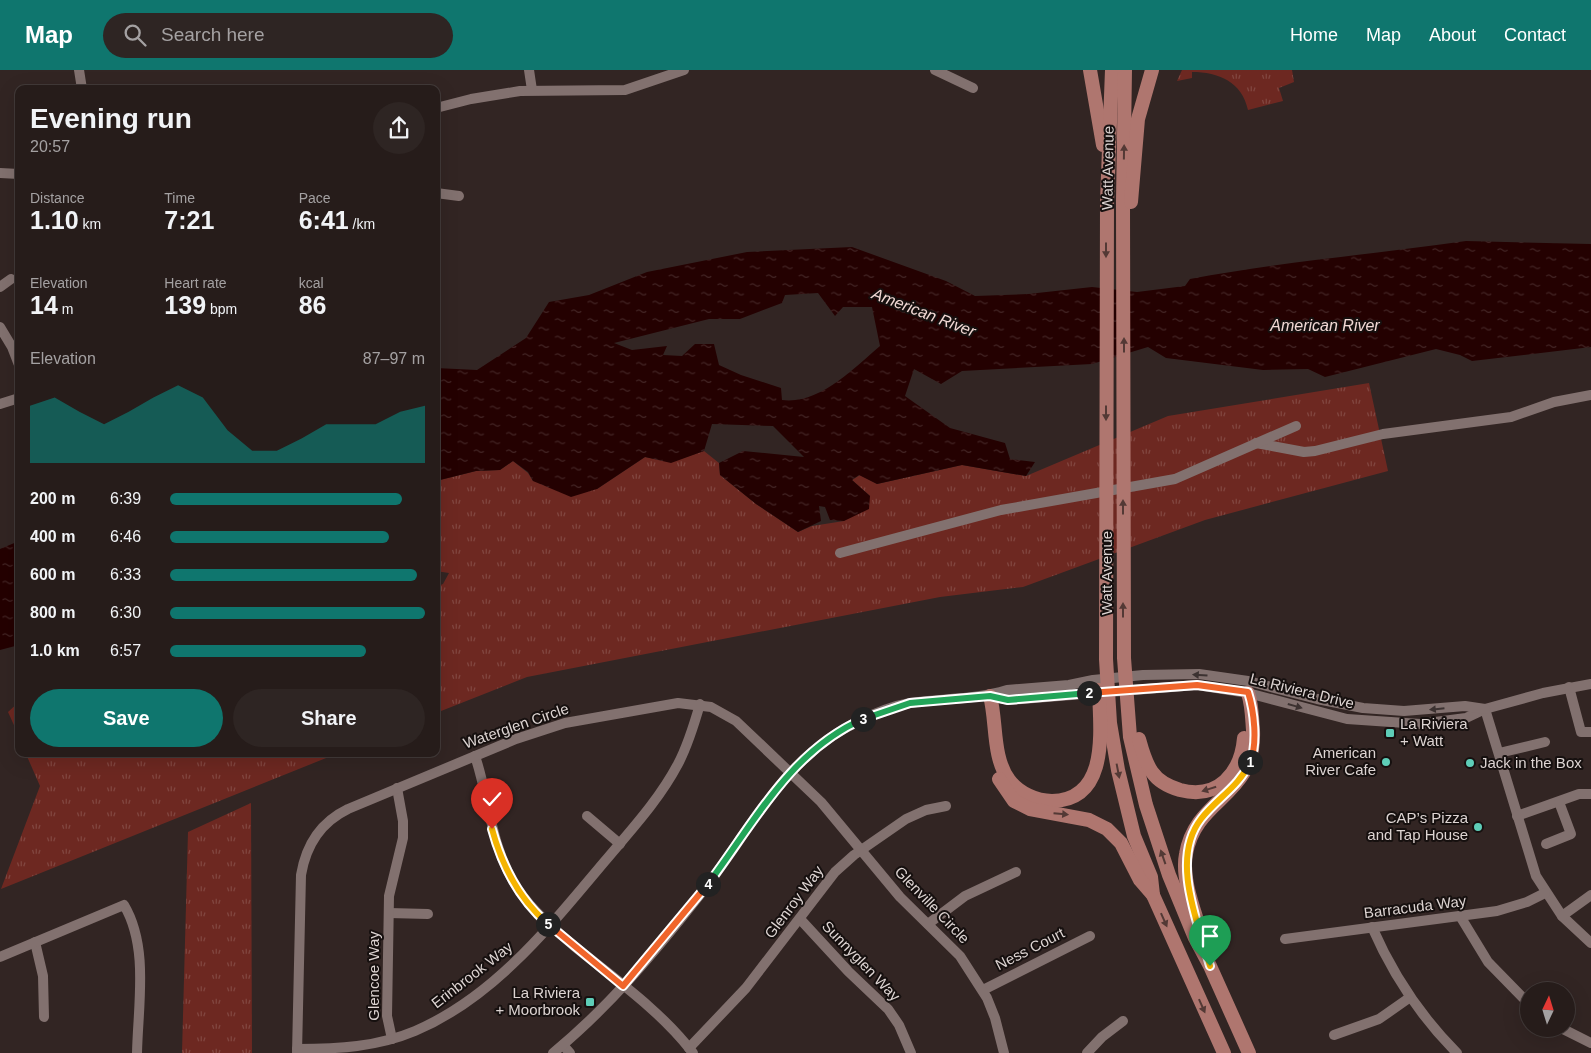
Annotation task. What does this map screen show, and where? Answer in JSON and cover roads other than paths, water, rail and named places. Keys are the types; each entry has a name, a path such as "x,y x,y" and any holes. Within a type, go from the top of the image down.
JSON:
{"main road":[{"path":"1090,70 1107,162"},
{"name":"Watt Avenue","path":"1104,712 1106,202 1112,70"},
{"name":"Watt Avenue","path":"1126,70 1127,201 1124,253 1123,556 1124,658 1130,737 1157,840 1194,938 1210,966 1249,1053"},
{"path":"1127,201 1138,118 1152,70"},
{"path":"1128,710 1144,755 1152,772 1158,779 1171,787 1191,792 1207,791 1229,778 1243,754 1245,704 1248,692"},
{"path":"1210,966 1190,890 1186,855 1190,837 1200,820 1239,782 1252,758 1252,705 1248,692"},
{"path":"990,696 995,713 998,752 1009,780 1031,797 1048,801 1071,797 1083,790 1093,775 1099,755 1104,712"},
{"path":"990,696 986,713 992,758 998,778 1014,801 1030,810 1089,820 1107,828 1121,843 1140,880 1153,895 1224,1053"},
{"path":"1104,712 1125,803 1134,836 1151,877 1153,895"}],"street":[{"path":"79,70 81,85"},
{"path":"529,70 532,90"},
{"path":"440,107 496,94 532,90 611,92 639,87 664,74 684,70"},
{"path":"935,70 973,88"},
{"path":"0,173 15,174"},
{"path":"440,194 459,196"},
{"path":"0,286 11,279"},
{"path":"0,328 15,355"},
{"path":"1256,443 1304,452 1315,451 1383,434 1511,417 1554,402 1591,395"},
{"path":"0,404 15,399"},
{"path":"840,553 1001,510 1175,479 1296,426"},
{"name":"La Riviera Drive","path":"553,1053 566,1049 623,986 699,896 790,772 814,749 835,734 876,713 910,703 990,696 1007,690 1162,674 1199,674 1248,681 1347,706 1379,710 1418,710 1465,706 1485,709"},
{"name":"La Riviera Drive","path":"990,696 1008,700 1197,685 1248,692 1311,710 1368,721 1431,724 1466,718 1485,709 1569,687 1591,684"},
{"path":"1569,687 1581,732 1591,732"},
{"name":"Waterglen Circle","path":"297,1051 301,875 306,853 318,833 334,817 348,809 540,730 590,717 678,703 700,704 731,718 790,772"},
{"name":"Erinbrook Way","path":"297,1051 347,1048 392,1039 414,1031 451,1012 526,952 551,926 643,815 677,766 689,740 700,704"},
{"path":"1485,709 1530,859 1546,893 1562,916 1591,943"},
{"path":"1368,721 1381,717 1408,718 1418,710"},
{"path":"1499,752 1545,742"},
{"path":"475,756 486,796 492,829 504,864 520,892 551,926 661,1019 691,1051"},
{"name":"Glenville Circle","path":"790,772 821,802 900,898 960,956 983,990 996,1018 1004,1053"},
{"name":"Glencoe Way","path":"392,1039 387,1016 389,913 391,886 403,838 402,810 397,788"},
{"path":"1517,816 1579,794 1591,794"},
{"path":"1546,844 1571,834 1559,802"},
{"name":"Glenroy Way","path":"691,1051 746,988 835,872 862,850 916,814 946,806"},
{"path":"587,816 620,844"},
{"path":"928,924 965,896 1016,872"},
{"name":"Barracuda Way","path":"1285,939 1512,908 1546,893"},
{"path":"1562,916 1591,895"},
{"path":"0,957 124,905 132,919 139,941 137,1053"},
{"name":"Glencoe Way","path":"389,913 428,914"},
{"path":"1460,916 1488,962 1520,995"},
{"name":"Sunnyglen Way","path":"800,919 848,971 888,1009 899,1025 911,1053"},
{"path":"1372,928 1385,957 1410,998 1424,1018 1457,1053"},
{"name":"Ness Court","path":"983,990 1090,936"},
{"path":"34,942 43,976 44,1016"},
{"path":"1334,1035 1379,1019 1410,998"},
{"path":"1088,1053 1102,1037 1123,1021"},
{"path":"1575,1035 1591,1043"}],"water":[{"name":"American River","path":"1466,241 1591,244 1591,347 1472,361 1460,355 1436,349 1325,377 1308,369 1263,370 1166,358 1148,347 1092,364 962,371 941,384 914,369 905,396 950,428 1005,443 1010,459 1035,462 1026,476 962,465 877,484 859,475 852,480 870,496 869,509 844,521 830,520 825,507 819,506 821,521 798,532 756,504 720,475 719,463 743,451 804,457 773,426 712,424 704,451 671,463 645,457 597,489 571,497 533,481 528,472 513,461 500,470 476,471 440,480 440,368 477,370 526,338 549,302 589,295 647,272 747,252 852,247 946,281 975,296 1028,294 1092,287 1137,292 1185,286 1190,279 1293,263","holes":["818,293 835,316 843,307 872,307 880,346 835,383 809,397 796,400 782,400 781,388 741,375 719,365 714,344 695,344 682,356 663,355 667,346 632,350 614,343 709,319 740,319 782,303 785,295"]},
{"path":"15,543 15,646 0,650 0,549"}],"place":[{"name":"La Riviera + Watt","path":"1390,733"},
{"name":"American River Cafe","path":"1386,762"},
{"name":"Jack in the Box","path":"1470,763"},
{"name":"CAP’s Pizza and Tap House","path":"1478,827"},
{"name":"La Riviera + Moorbrook","path":"590,1002"}]}
